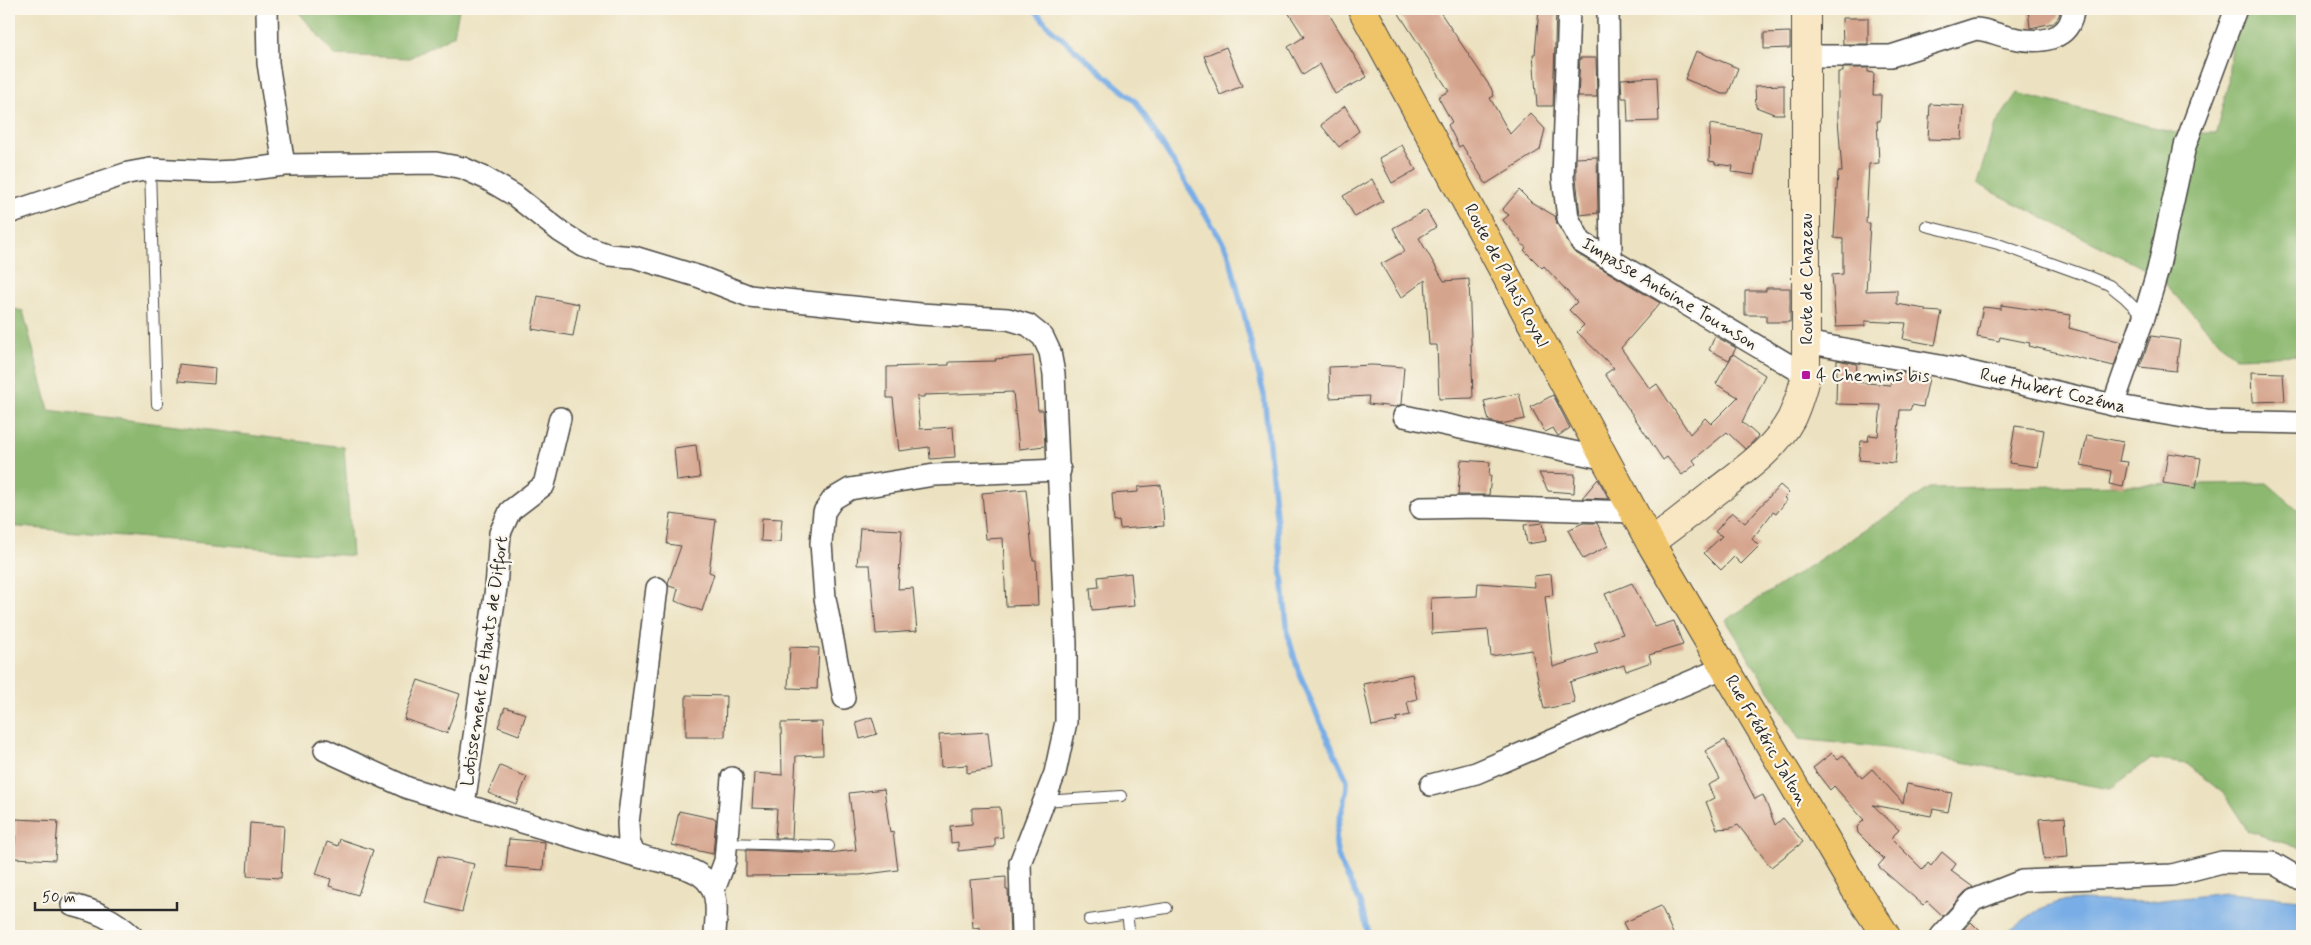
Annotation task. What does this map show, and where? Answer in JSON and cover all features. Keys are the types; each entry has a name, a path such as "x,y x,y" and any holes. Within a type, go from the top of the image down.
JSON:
{"main road":[{"name":"Route de Palais Royal","path":"1362,9 1650,542"},
{"name":"Route de Chazeau","path":"1650,542 1758,458 1779,437 1791,419 1800,398 1806,375 1806,9"},
{"name":"Rue Frédéric Jalton","path":"1650,542 1855,889 1877,932"}],"street":[{"path":"268,9 268,63 284,165"},
{"name":"Impasse Antoine Toumson","path":"1569,9 1563,178 1568,218 1581,242 1806,375"},
{"path":"1608,9 1611,260"},
{"path":"1807,56 1892,56 1976,29 1990,30 2011,38 2024,40 2049,39 2061,34 2068,28 2073,9"},
{"path":"2113,405 2144,317 2158,270 2185,146 2236,9"},
{"path":"9,213 121,175 150,169 228,172 284,165 436,162 463,168 485,178 514,195 561,232 583,246 608,255 634,257 700,277 749,296 920,314 1008,319 1028,325 1043,337 1050,352 1054,374 1060,470 1066,644 1066,722 1055,773 1042,801 1020,863 1022,936"},
{"name":"Rue Hubert Cozéma","path":"1805,342 1957,369 2113,405 2208,420 2302,423"},
{"path":"1404,416 1606,459"},
{"name":"Lotissement les Hauts de Diffort","path":"464,804 496,588 500,533 504,520 510,511 544,484 560,418"},
{"path":"844,698 826,598 821,543 824,512 833,500 850,489 934,475 1060,470"},
{"path":"1421,508 1481,507 1634,512"},
{"path":"646,858 634,853 629,842 628,823 657,588"},
{"path":"1431,785 1476,773 1725,667"},
{"path":"325,750 408,788 700,873 706,877 714,890 716,904 715,936"},
{"path":"714,890 725,861 732,778"},
{"path":"1941,936 1974,900 2022,881 2172,875 2222,862 2273,863 2302,880"},
{"path":"72,905 96,911 109,918 132,936"}],"lane":[{"path":"150,169 157,404"},
{"path":"1926,226 1998,244 2090,277 2108,285 2124,297 2144,317"},
{"path":"1042,801 1121,796"},
{"path":"727,843 829,846"},
{"path":"1089,920 1167,908"},
{"path":"1127,914 1130,936"}],"green space":[{"path":"296,9 459,9 454,35 409,58 335,55"},
{"path":"2242,9 2302,9 2302,355 2234,357 2155,274 1977,184 1994,127 2017,93 2176,133 2216,133 2228,84 2231,40"},
{"path":"9,308 23,311 49,410 344,447 352,556 9,526"},
{"path":"2267,483 2302,513 2302,849 2248,831 2224,794 2187,764 2150,759 2110,789 1886,748 1799,739 1726,620 1930,488"}],"water":[{"path":"2226,893 2302,899 2302,936 2000,936 2040,909 2059,902 2080,900 2145,902"}],"building":[{"path":"1286,9 1326,9 1367,77 1335,94 1320,64 1303,75 1288,47 1304,37"},
{"path":"1396,9 1438,9 1491,88 1494,96 1490,98 1510,134 1530,113 1545,129 1540,150 1486,184 1462,145 1459,147 1448,125 1452,122 1438,97 1449,91"},
{"path":"1539,9 1556,9 1553,106 1537,106 1533,54 1535,54"},
{"path":"2028,9 2060,9 2059,16 2053,23 2030,28"},
{"path":"1842,18 1868,18 1868,44 1843,44"},
{"path":"1790,32 1790,48 1764,49 1764,33"},
{"path":"1226,47 1242,86 1220,95 1204,56"},
{"path":"1696,51 1738,68 1728,94 1722,94 1685,79"},
{"path":"1580,58 1596,58 1597,97 1578,97"},
{"path":"1843,68 1868,68 1868,72 1874,73 1873,95 1881,95 1880,121 1877,121 1879,163 1869,164 1866,223 1870,223 1866,291 1897,290 1897,304 1925,309 1925,311 1942,312 1935,345 1903,339 1906,323 1865,321 1865,326 1836,327 1832,275 1843,274 1843,239 1834,238 1838,172 1842,172 1838,119 1838,72 1843,72"},
{"path":"1657,77 1659,121 1628,122 1627,98 1622,98 1621,79"},
{"path":"1784,85 1784,114 1774,114 1756,107 1755,86"},
{"path":"1930,104 1964,106 1962,140 1928,139"},
{"path":"1345,106 1359,131 1339,147 1321,125"},
{"path":"1710,124 1761,132 1754,175 1732,172 1733,166 1715,164 1715,162 1709,161"},
{"path":"1402,145 1416,170 1392,183 1379,158"},
{"path":"1597,157 1598,213 1580,215 1576,158"},
{"path":"1372,179 1383,201 1355,217 1343,196"},
{"path":"1519,190 1531,202 1555,216 1557,224 1574,252 1660,303 1621,348 1650,389 1657,384 1690,434 1705,418 1711,424 1738,397 1716,384 1733,354 1765,375 1742,422 1758,436 1748,447 1745,449 1727,432 1693,460 1696,464 1682,475 1667,457 1663,460 1605,374 1614,368 1577,332 1584,325 1569,310 1577,302 1544,266 1542,268 1524,250 1526,248 1503,220 1509,215 1502,210"},
{"path":"1426,210 1436,227 1419,238 1444,281 1469,279 1473,398 1439,399 1437,345 1429,345 1425,280 1401,298 1381,264 1405,251 1393,228"},
{"path":"1766,288 1790,288 1790,322 1766,322 1766,315 1745,315 1745,291 1766,291"},
{"path":"538,296 579,304 573,336 532,329"},
{"path":"2001,305 2071,315 2069,328 2122,342 2114,366 2029,346 2030,343 2000,337 1999,341 1977,337 1983,307 2001,309"},
{"path":"1715,336 1736,348 1729,360 1709,350"},
{"path":"2151,336 2180,340 2176,371 2140,367"},
{"path":"1033,356 1038,410 1043,410 1045,446 1019,449 1013,392 924,395 924,397 917,397 920,429 953,427 955,457 930,459 929,447 899,451 893,398 887,398 887,367 949,365 949,362 996,361 995,359"},
{"path":"1837,360 1857,364 1855,382 1890,385 1894,370 1929,378 1923,407 1912,405 1910,410 1900,410 1895,463 1859,460 1861,441 1868,441 1869,435 1878,436 1881,405 1836,404"},
{"path":"179,364 215,368 214,384 178,381"},
{"path":"1372,365 1404,367 1401,404 1396,407 1368,404 1369,396 1330,398 1329,367"},
{"path":"2251,372 2283,373 2285,401 2252,402"},
{"path":"1519,393 1525,419 1501,424 1489,421 1484,401"},
{"path":"1553,395 1570,428 1558,436 1553,428 1545,432 1531,407"},
{"path":"2015,426 2044,430 2038,467 2009,463"},
{"path":"2087,435 2123,442 2119,461 2128,462 2123,487 2109,484 2111,471 2081,465"},
{"path":"696,445 700,478 677,481 674,448"},
{"path":"2168,453 2201,458 2196,488 2163,483"},
{"path":"1461,460 1490,462 1489,495 1458,495"},
{"path":"1539,473 1575,474 1574,493 1548,491"},
{"path":"1598,479 1609,499 1582,498"},
{"path":"1161,485 1164,526 1120,529 1119,521 1114,522 1112,494 1138,492 1138,487"},
{"path":"1780,485 1789,493 1784,498 1787,500 1776,514 1773,512 1752,539 1759,546 1741,564 1734,557 1721,570 1704,553 1722,536 1715,532 1732,512 1745,523"},
{"path":"1026,489 1033,560 1036,560 1038,605 1006,606 1003,538 986,539 982,493"},
{"path":"671,514 716,520 709,572 714,574 702,611 675,601 678,589 669,586 668,583 681,546 667,544"},
{"path":"762,518 782,519 780,542 761,541"},
{"path":"1543,523 1546,541 1527,544 1524,525"},
{"path":"1583,523 1597,523 1608,546 1583,559 1568,530"},
{"path":"860,528 902,530 898,589 913,588 917,631 876,634 870,565 857,565"},
{"path":"1131,573 1134,606 1092,610 1090,588 1099,587 1098,577"},
{"path":"1551,574 1553,595 1545,596 1553,667 1598,653 1594,643 1623,634 1605,594 1632,583 1655,627 1674,621 1683,645 1649,655 1651,662 1626,671 1624,665 1570,682 1575,703 1544,709 1532,650 1491,656 1488,630 1432,634 1431,598 1477,596 1478,583 1535,587 1534,576"},
{"path":"790,647 819,648 817,689 788,688"},
{"path":"1412,674 1417,699 1407,702 1410,715 1396,718 1397,721 1372,726 1363,684"},
{"path":"418,680 460,694 447,733 404,719"},
{"path":"686,695 726,696 725,737 686,737"},
{"path":"505,707 526,714 519,735 498,727"},
{"path":"872,717 877,734 860,739 856,722"},
{"path":"822,722 823,755 796,756 792,838 775,838 777,809 752,808 754,773 782,775 781,723"},
{"path":"988,732 992,769 967,773 967,765 941,767 939,735"},
{"path":"1725,740 1755,799 1763,795 1775,825 1783,818 1803,842 1771,867 1738,825 1731,828 1717,829 1706,802 1714,798 1708,785 1720,779 1705,751"},
{"path":"1832,753 1838,759 1843,755 1862,778 1872,769 1903,803 1907,784 1952,793 1948,812 1933,809 1931,816 1873,805 1899,830 1891,838 1923,870 1928,863 1931,866 1942,852 1956,864 1951,871 1973,887 1965,892 1943,916 1927,901 1923,905 1878,866 1884,859 1858,833 1857,827 1864,820 1834,786 1830,790 1813,768"},
{"path":"500,766 527,777 516,804 488,793"},
{"path":"884,789 890,833 893,832 898,870 860,875 746,876 746,850 829,853 856,850 849,793"},
{"path":"1000,807 1003,837 995,838 995,847 958,851 958,842 951,843 950,826 972,824 972,808"},
{"path":"679,811 716,819 713,854 672,845"},
{"path":"2065,817 2068,857 2044,859 2039,819"},
{"path":"16,819 58,821 55,860 14,858"},
{"path":"250,823 284,826 281,878 247,876"},
{"path":"340,839 373,850 358,895 329,886 331,879 316,874 327,842 338,846"},
{"path":"509,839 545,842 543,870 506,867"},
{"path":"438,856 474,864 462,912 426,903"},
{"path":"1006,877 1010,936 980,936 980,927 973,928 970,880"},
{"path":"1661,906 1674,936 1630,936 1623,923"},
{"path":"1971,922 1985,936 1964,936 1961,933"}],"waterway":[{"path":"1034,9 1050,28 1136,102 1228,251 1264,395 1288,635 1298,670 1347,780 1346,795 1337,830 1336,846 1341,864 1358,897 1368,936"}],"place":[{"name":"4 Chemins bis","path":"1806,375"}]}
